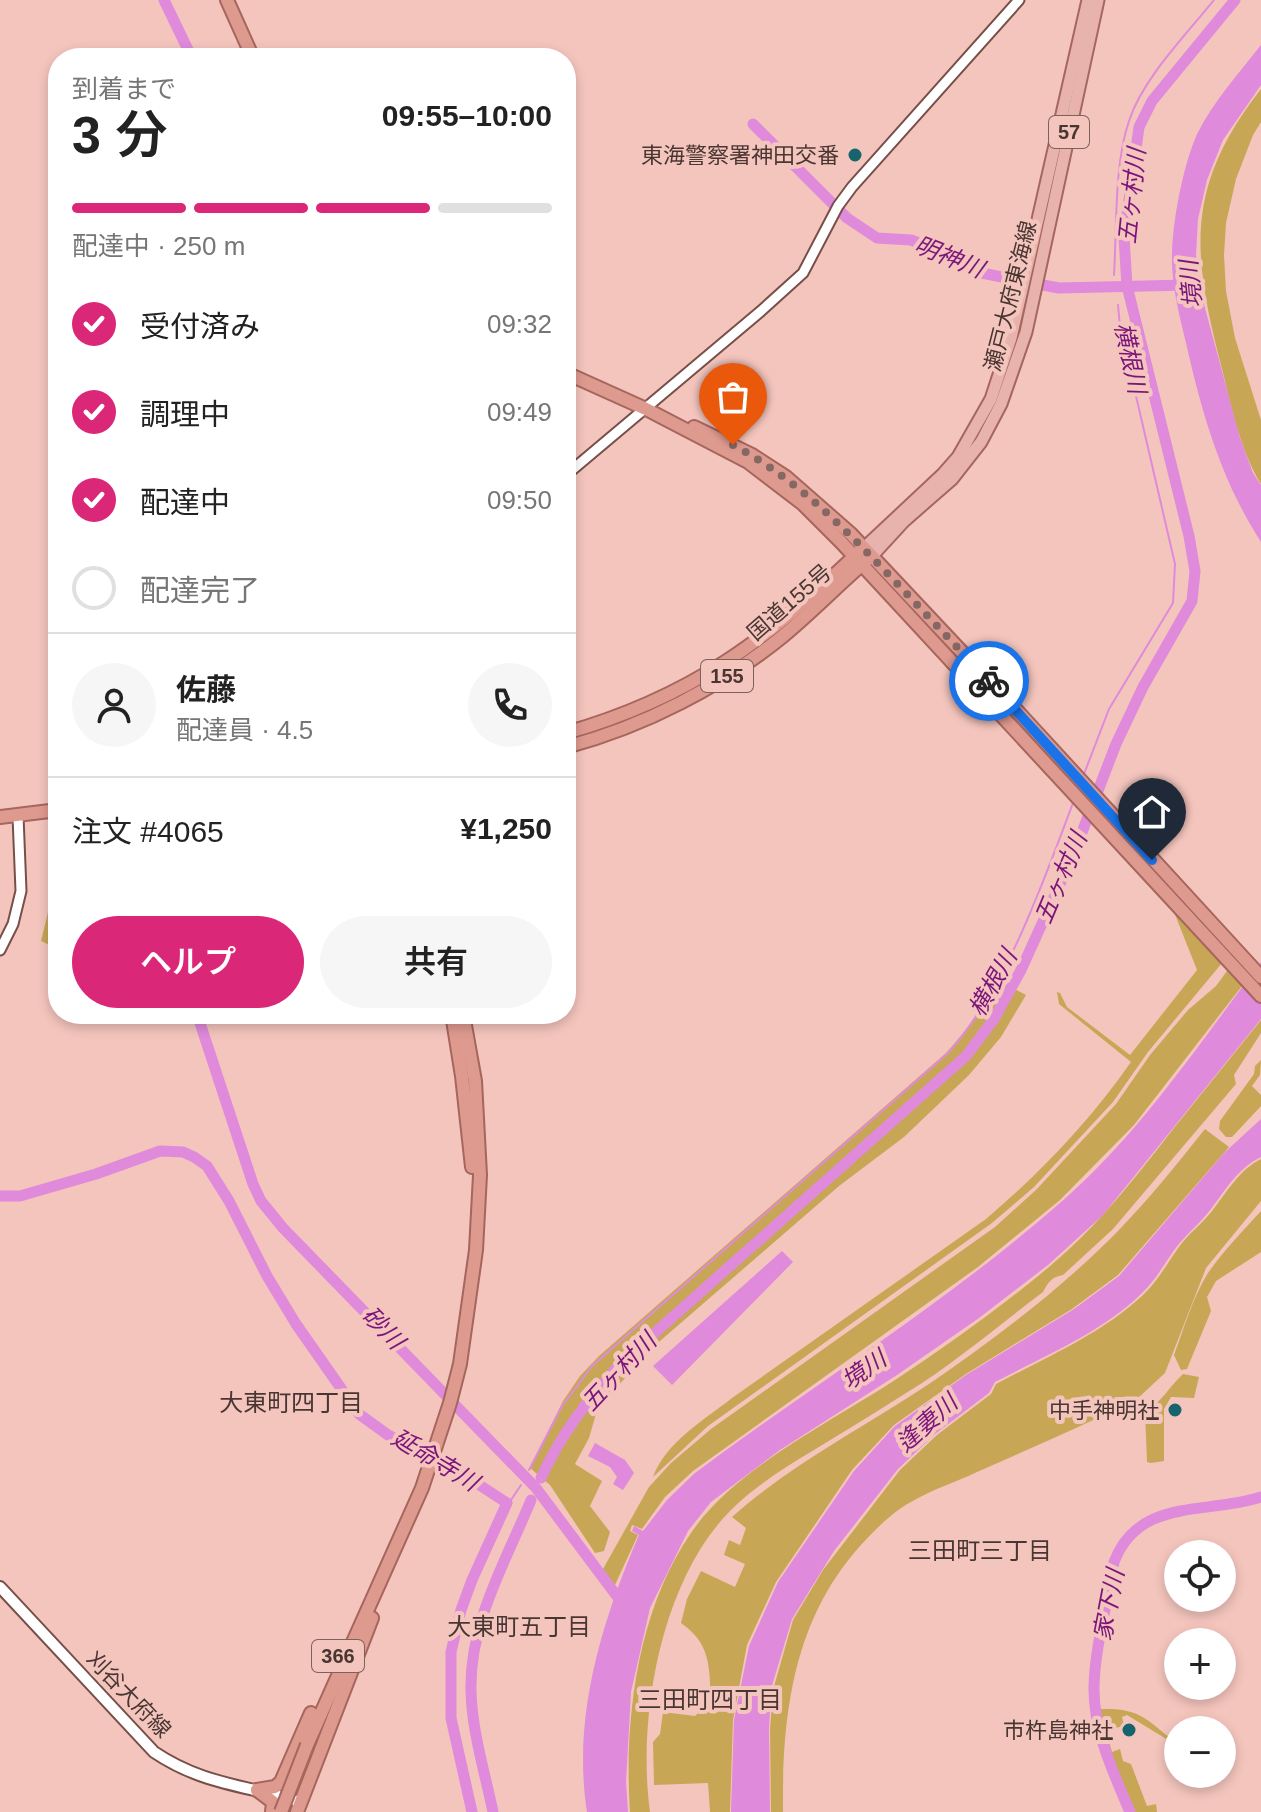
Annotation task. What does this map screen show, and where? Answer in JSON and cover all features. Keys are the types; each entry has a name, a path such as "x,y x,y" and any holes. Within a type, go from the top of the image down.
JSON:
{"highway":[{"path":"227,0 249,48"},
{"path":"576,378 646,409 758,469 803,504 863,557 1076,776 1261,977"},
{"name":"国道155号","path":"576,730 662,700 717,669 777,626 863,557"},
{"name":"国道155号","path":"576,744 670,708 735,671 785,635 863,557"},
{"name":"国道155号","path":"863,557 1261,996"},
{"path":"0,817 48,812"},
{"name":"366","path":"454,1024 473,1170 472,1275"},
{"name":"366","path":"281,1812 307,1745 426,1480 460,1364 472,1275 480,1175 475,1081 465,1024"},
{"name":"366","path":"257,1790 275,1787 281,1782 331,1670 412,1510"},
{"name":"366","path":"299,1807 412,1510"},
{"path":"257,1790 273,1802 272,1812"}],"main road":[{"name":"瀬戸大府東海線","path":"863,557 952,479 981,442 1001,404 1014,370 1033,300 1035,262 1088,0"},
{"name":"瀬戸大府東海線","path":"863,557 966,446 1003,370 1022,291 1035,262 1098,0"},
{"name":"刈谷大府線","path":"0,1587 154,1752 197,1776 216,1783 257,1790 299,1807"}],"street":[{"path":"576,467 803,273 838,206 852,187 1019,0"},
{"path":"0,950 13,924 21,891 18,816"}],"shaded area":[{"path":"1261,89 1261,122 1236,179 1226,223 1224,255 1226,291 1235,338 1261,420 1261,484 1243,445 1213,332 1201,259 1201,225 1206,193 1218,160 1235,125"},
{"path":"48,912 48,944 41,941"},
{"path":"1174,912 1222,963 1148,1052 1113,1102 1034,1187 992,1223 708,1426 653,1477 676,1442 698,1423 986,1219 1064,1145 1131,1062 1059,1004 1057,992 1067,1007 1130,1055 1197,970"},
{"path":"1227,971 1242,986 1134,1125 1060,1200 978,1267 693,1471 665,1497 642,1529 632,1525 630,1531 638,1535 614,1587 603,1569 649,1487 671,1463 711,1429 995,1227 1036,1190 1116,1104 1150,1055"},
{"path":"995,979 1026,995 1001,1037 969,1075 904,1137 839,1186 660,1341 598,1407 589,1438 575,1464 602,1481 590,1506 610,1532 604,1551 595,1553 550,1485 530,1468 563,1401 580,1376 599,1356 946,1053 974,1018"},
{"path":"1261,1020 1261,1033 1234,1075 1236,1084 1113,1229 1063,1275 1051,1280 1043,1292 953,1361 760,1485 730,1511 706,1540 671,1612 659,1652 647,1735 650,1812 630,1812 632,1704 646,1631 673,1564 710,1509 733,1487 787,1447 937,1352 1049,1267 1100,1218"},
{"path":"1261,1060 1260,1075 1252,1086 1261,1095 1261,1106 1232,1137 1226,1137 1219,1129 1220,1121"},
{"path":"1205,1129 1229,1147 1118,1275 1072,1309 966,1374 894,1425 852,1470 776,1582 747,1645 733,1720 730,1812 710,1812 708,1783 654,1785 653,1742 660,1734 663,1712 695,1716 711,1700 709,1666 703,1648 681,1623 687,1599 701,1571 735,1587 745,1564 724,1555 729,1540 740,1545 746,1528 732,1517 803,1463 954,1367 1051,1293 1129,1219"},
{"path":"1261,1159 1261,1201 1206,1268 1165,1373 1137,1399 904,1506 872,1533 838,1574 806,1637 796,1670 785,1740 783,1812 771,1812 773,1690 793,1620 823,1570 900,1470 937,1435 991,1394 996,1384 1091,1334 1126,1310 1157,1279 1183,1242 1234,1182"},
{"path":"1261,1211 1261,1252 1216,1281 1207,1297 1211,1311 1187,1369 1181,1370 1174,1355 1203,1282 1220,1256"},
{"path":"1183,1374 1199,1377 1194,1398 1171,1397 1164,1409 1164,1461 1147,1462 1145,1412"},
{"path":"1099,1709 1138,1714 1164,1733 1164,1738 1127,1715 1122,1717 1124,1726 1106,1730 1112,1752 1120,1749 1123,1761 1131,1764 1147,1806 1156,1804 1157,1812 1132,1812 1112,1764"}],"water":[{"name":"境川","path":"1261,45 1261,85 1223,140 1207,180 1198,219 1196,255 1202,297 1240,438 1253,473 1261,485 1261,542 1224,471 1206,421 1178,310 1172,253 1180,193 1197,134 1218,99"},
{"name":"境川","path":"1261,962 1261,1019 1103,1215 1048,1265 979,1318 780,1450 711,1502 688,1531 650,1608 631,1692 626,1782 628,1812 587,1812 583,1776 587,1705 602,1635 639,1535 632,1531 634,1526 643,1531 667,1500 695,1473 972,1275 1089,1177 1142,1119"},
{"name":"逢妻川","path":"1261,1119 1261,1157 1245,1167 1233,1180 1178,1245 1147,1288 1108,1321 995,1382 989,1393 935,1434 898,1469 834,1551 792,1619 771,1689 770,1812 731,1812 734,1720 749,1646 778,1582 854,1471 895,1426 966,1375 1074,1309 1119,1276 1224,1153"},
{"path":"782,1251 793,1262 672,1385 653,1366"},
{"path":"595,1443 625,1460 634,1473 623,1490 613,1484 617,1477 610,1467 588,1456"}],"waterway":[{"name":"砂川","path":"164,0 187,48"},
{"name":"横根川","path":"1114,275 1118,176 1129,121 1155,73 1214,0"},
{"name":"五ヶ村川","path":"541,1478 576,1417 621,1363 966,1056 994,1019 1021,970 1074,853 1116,744 1143,687 1192,601 1195,571 1189,536 1127,286 1124,237 1139,127 1152,101 1235,0"},
{"name":"明神川","path":"753,124 847,218 877,238 911,240 950,261 982,273 1059,288 1188,285"},
{"name":"横根川","path":"1084,774 1109,709 1173,603 1175,564 1120,327 1118,305"},
{"name":"横根川","path":"529,1470 562,1406 592,1366 948,1053 969,1027 1005,967 1035,901 1073,803"},
{"name":"砂川","path":"200,1024 261,1201 283,1228 536,1488 622,1603"},
{"name":"延命寺川","path":"0,1196 20,1196 160,1151 183,1152 194,1157 207,1166 296,1324 359,1414 388,1435 452,1467 507,1503 472,1580 451,1652 451,1718 472,1812"},
{"name":"横根川","path":"507,1506 521,1485"},
{"name":"家下川","path":"1130,1812 1105,1750 1095,1702 1097,1656 1114,1562 1125,1541 1140,1527 1157,1518 1261,1497"},
{"name":"五ヶ村川","path":"493,1812 474,1722 472,1666 476,1641 491,1593 531,1500"}],"way so far":[{"path":"733,445 811,496 851,534 989,681"}],"place":[{"name":"東海警察署神田交番","path":"855,155"},
{"name":"中手神明社","path":"1175,1410"},
{"name":"市杵島神社","path":"1129,1730"}],"district":[{"name":"大東町四丁目","path":"291,1403"},
{"name":"三田町三丁目","path":"980,1551"},
{"name":"大東町五丁目","path":"519,1627"},
{"name":"三田町四丁目","path":"710,1700"}],"route":[{"path":"989,681 1152,860"}]}
